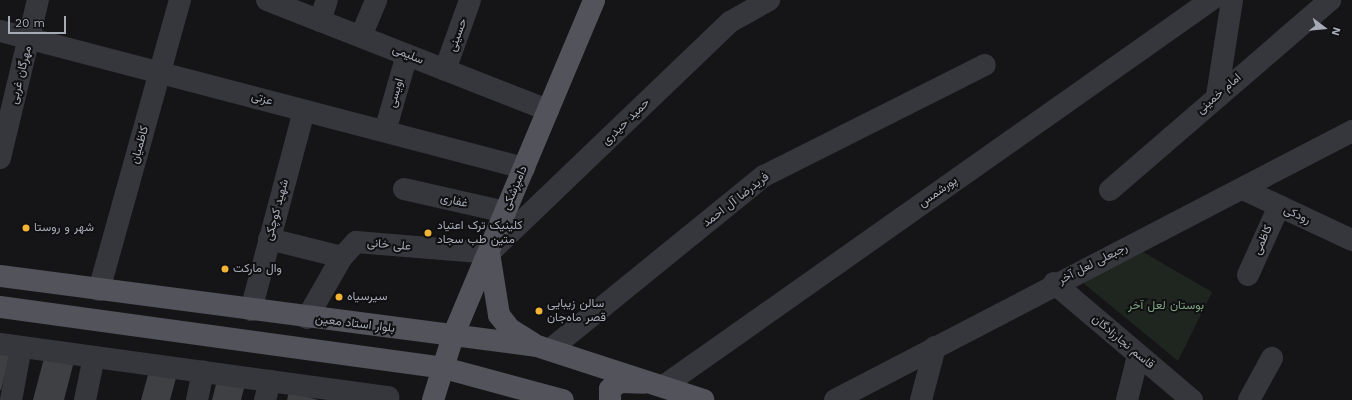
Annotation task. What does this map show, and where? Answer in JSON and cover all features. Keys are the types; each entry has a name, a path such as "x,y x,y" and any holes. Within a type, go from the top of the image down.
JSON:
{"main road":[{"name":"دامپزشکی","path":"433,400 453,336 594,0"},
{"path":"489,253 499,315 510,330 544,347"},
{"name":"بلوار استاد معین","path":"0,276 307,318 544,347 665,385 702,400"},
{"path":"0,307 243,342 444,368 563,400"},
{"path":"243,342 251,310"},
{"path":"610,400 610,389 620,382 665,385"},
{"path":"505,400 536,392"}],"street":[{"name":"مهرگان غربی","path":"0,158 30,39 38,0"},
{"name":"کاظمیان","path":"99,290 180,0"},
{"name":"سلیمی","path":"268,0 548,110"},
{"path":"320,21 327,0"},
{"path":"361,36 376,0"},
{"name":"حسینی","path":"445,70 470,0"},
{"name":"حمید حیدری","path":"489,253 730,22 770,0"},
{"name":"پورشمس","path":"665,385 1211,0"},
{"path":"1217,96 1232,0"},
{"name":"امام خمینی","path":"1110,190 1217,96 1330,0"},
{"name":"عزتی","path":"0,31 524,168"},
{"name":"اویسی","path":"385,132 407,55"},
{"name":"فریدرضا آل احمد","path":"544,347 764,176 985,65"},
{"name":"شهید کوچکی","path":"251,310 304,110"},
{"name":"رجبعلی لعل آخر","path":"835,400 935,348 1054,283 1243,189 1352,131"},
{"name":"رودکی","path":"1243,189 1279,206 1350,235"},
{"name":"غفاری","path":"404,190 505,212"},
{"name":"کاظمی","path":"1248,275 1279,206"},
{"path":"269,239 342,257"},
{"name":"علی خانی","path":"307,318 342,257 356,242 489,253"},
{"name":"قاسم نجارزادگان","path":"1054,283 1138,356 1192,400"},
{"path":"0,344 203,372 268,391 388,397"},
{"path":"11,400 21,347"},
{"path":"921,400 935,348"},
{"path":"1127,400 1138,356"},
{"path":"85,400 94,357"},
{"path":"1249,400 1272,358"},
{"path":"197,400 203,372"}],"green space":[{"name":"بوستان لعل آخر","path":"1143,252 1212,292 1178,361 1082,282"}],"building":[{"path":"0,353 10,355 1,390 0,390"},
{"path":"44,358 73,365 64,400 33,400"},
{"path":"149,371 176,378 170,400 141,400"},
{"path":"217,380 244,388 241,400 212,400"},
{"path":"289,391 318,400 287,400"}],"place":[{"name":"شهر و روستا","path":"26,228"},
{"name":"کلینیک ترک اعتیاد متین طب سجاد","path":"428,233"},
{"name":"وال مارکت","path":"225,269"},
{"name":"سیرسیاه","path":"339,297"},
{"name":"سالن زیبایی قصر ماه‌جان","path":"539,311"}]}
